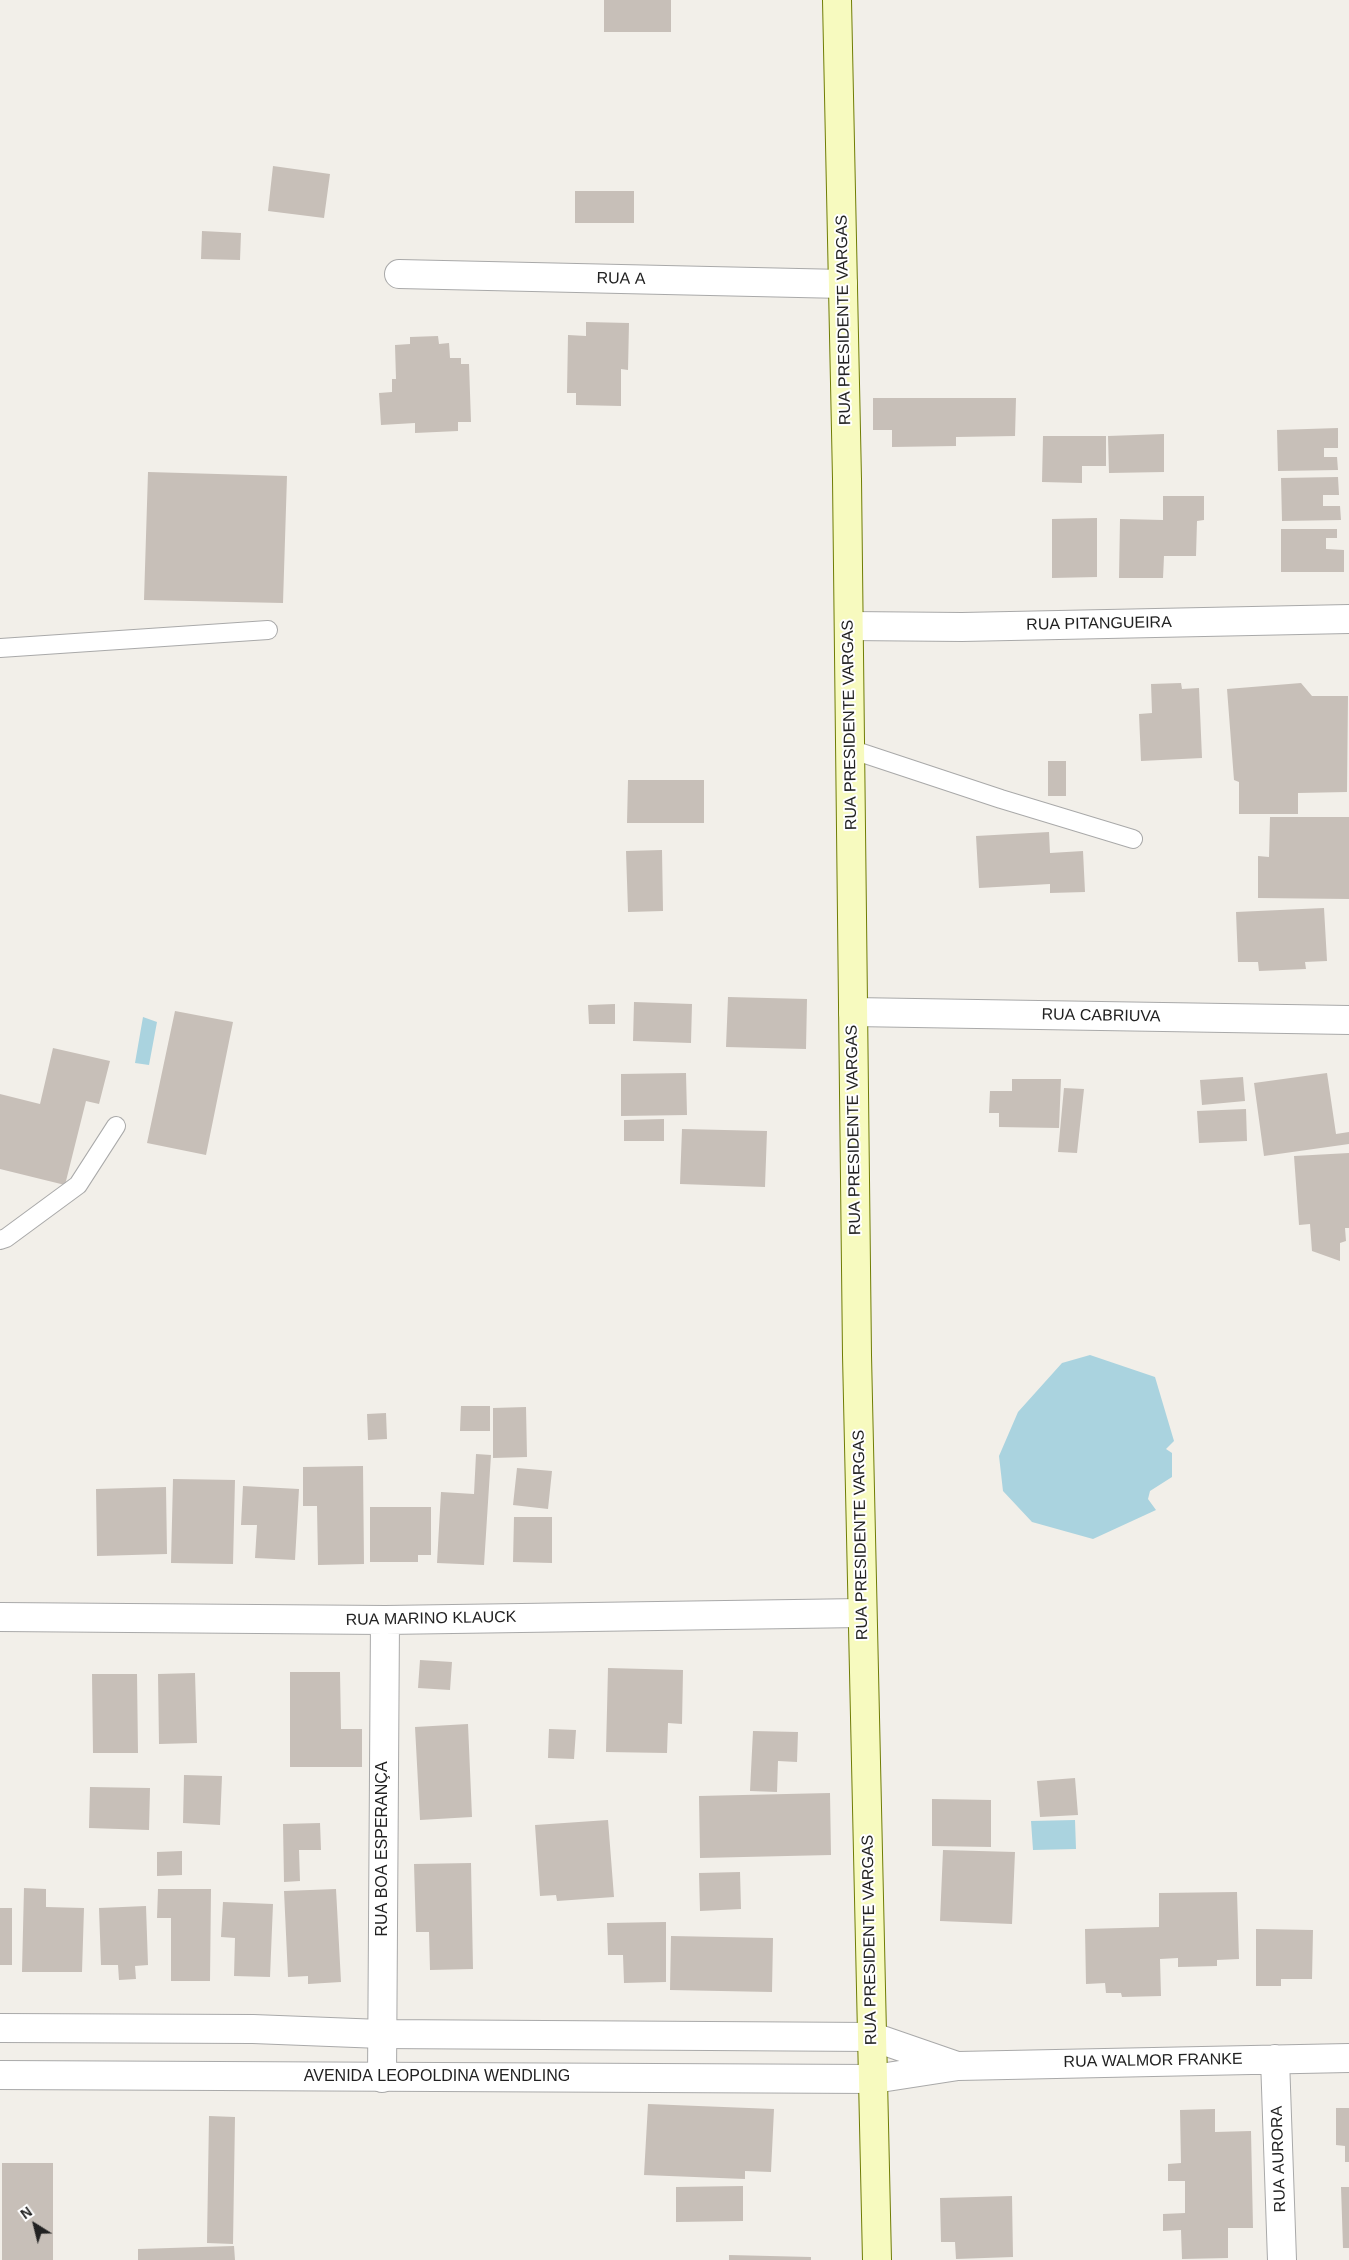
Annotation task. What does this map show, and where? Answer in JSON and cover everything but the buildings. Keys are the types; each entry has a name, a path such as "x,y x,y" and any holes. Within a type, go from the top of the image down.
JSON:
{"main road":[{"name":"RUA PRESIDENTE VARGAS","path":"837,0 849,626 857,1355 877,2260"}],"street":[{"name":"RUA A","path":"399,274 843,284"},
{"name":"RUA PITANGUEIRA","path":"849,626 962,627 1349,619"},
{"name":"RUA CABRIUVA","path":"853,1012 1349,1020"},
{"name":"RUA MARINO KLAUCK","path":"0,1617 385,1620 862,1613"},
{"name":"RUA BOA ESPERANÇA","path":"382,2078 385,1620"},
{"path":"0,2028 252,2030 382,2034 872,2037"},
{"name":"RUA WALMOR FRANKE","path":"872,2037 958,2066"},
{"name":"RUA WALMOR FRANKE","path":"874,2079 958,2066 1349,2058"},
{"name":"RUA AURORA","path":"1275,2059 1282,2260"},
{"name":"AVENIDA LEOPOLDINA WENDLING","path":"0,2075 874,2079"}],"lane":[{"path":"0,648 268,630"},
{"path":"850,749 1000,799 1133,839"},
{"path":"0,1240 78,1185 116,1126"}],"water":[{"path":"143,1017 157,1022 149,1065 135,1063"},
{"path":"1090,1355 1155,1377 1174,1441 1166,1449 1172,1453 1172,1477 1150,1491 1148,1499 1156,1510 1093,1539 1032,1522 1003,1491 999,1456 1018,1412 1062,1363"},
{"path":"1075,1820 1076,1849 1033,1850 1031,1821"}]}
